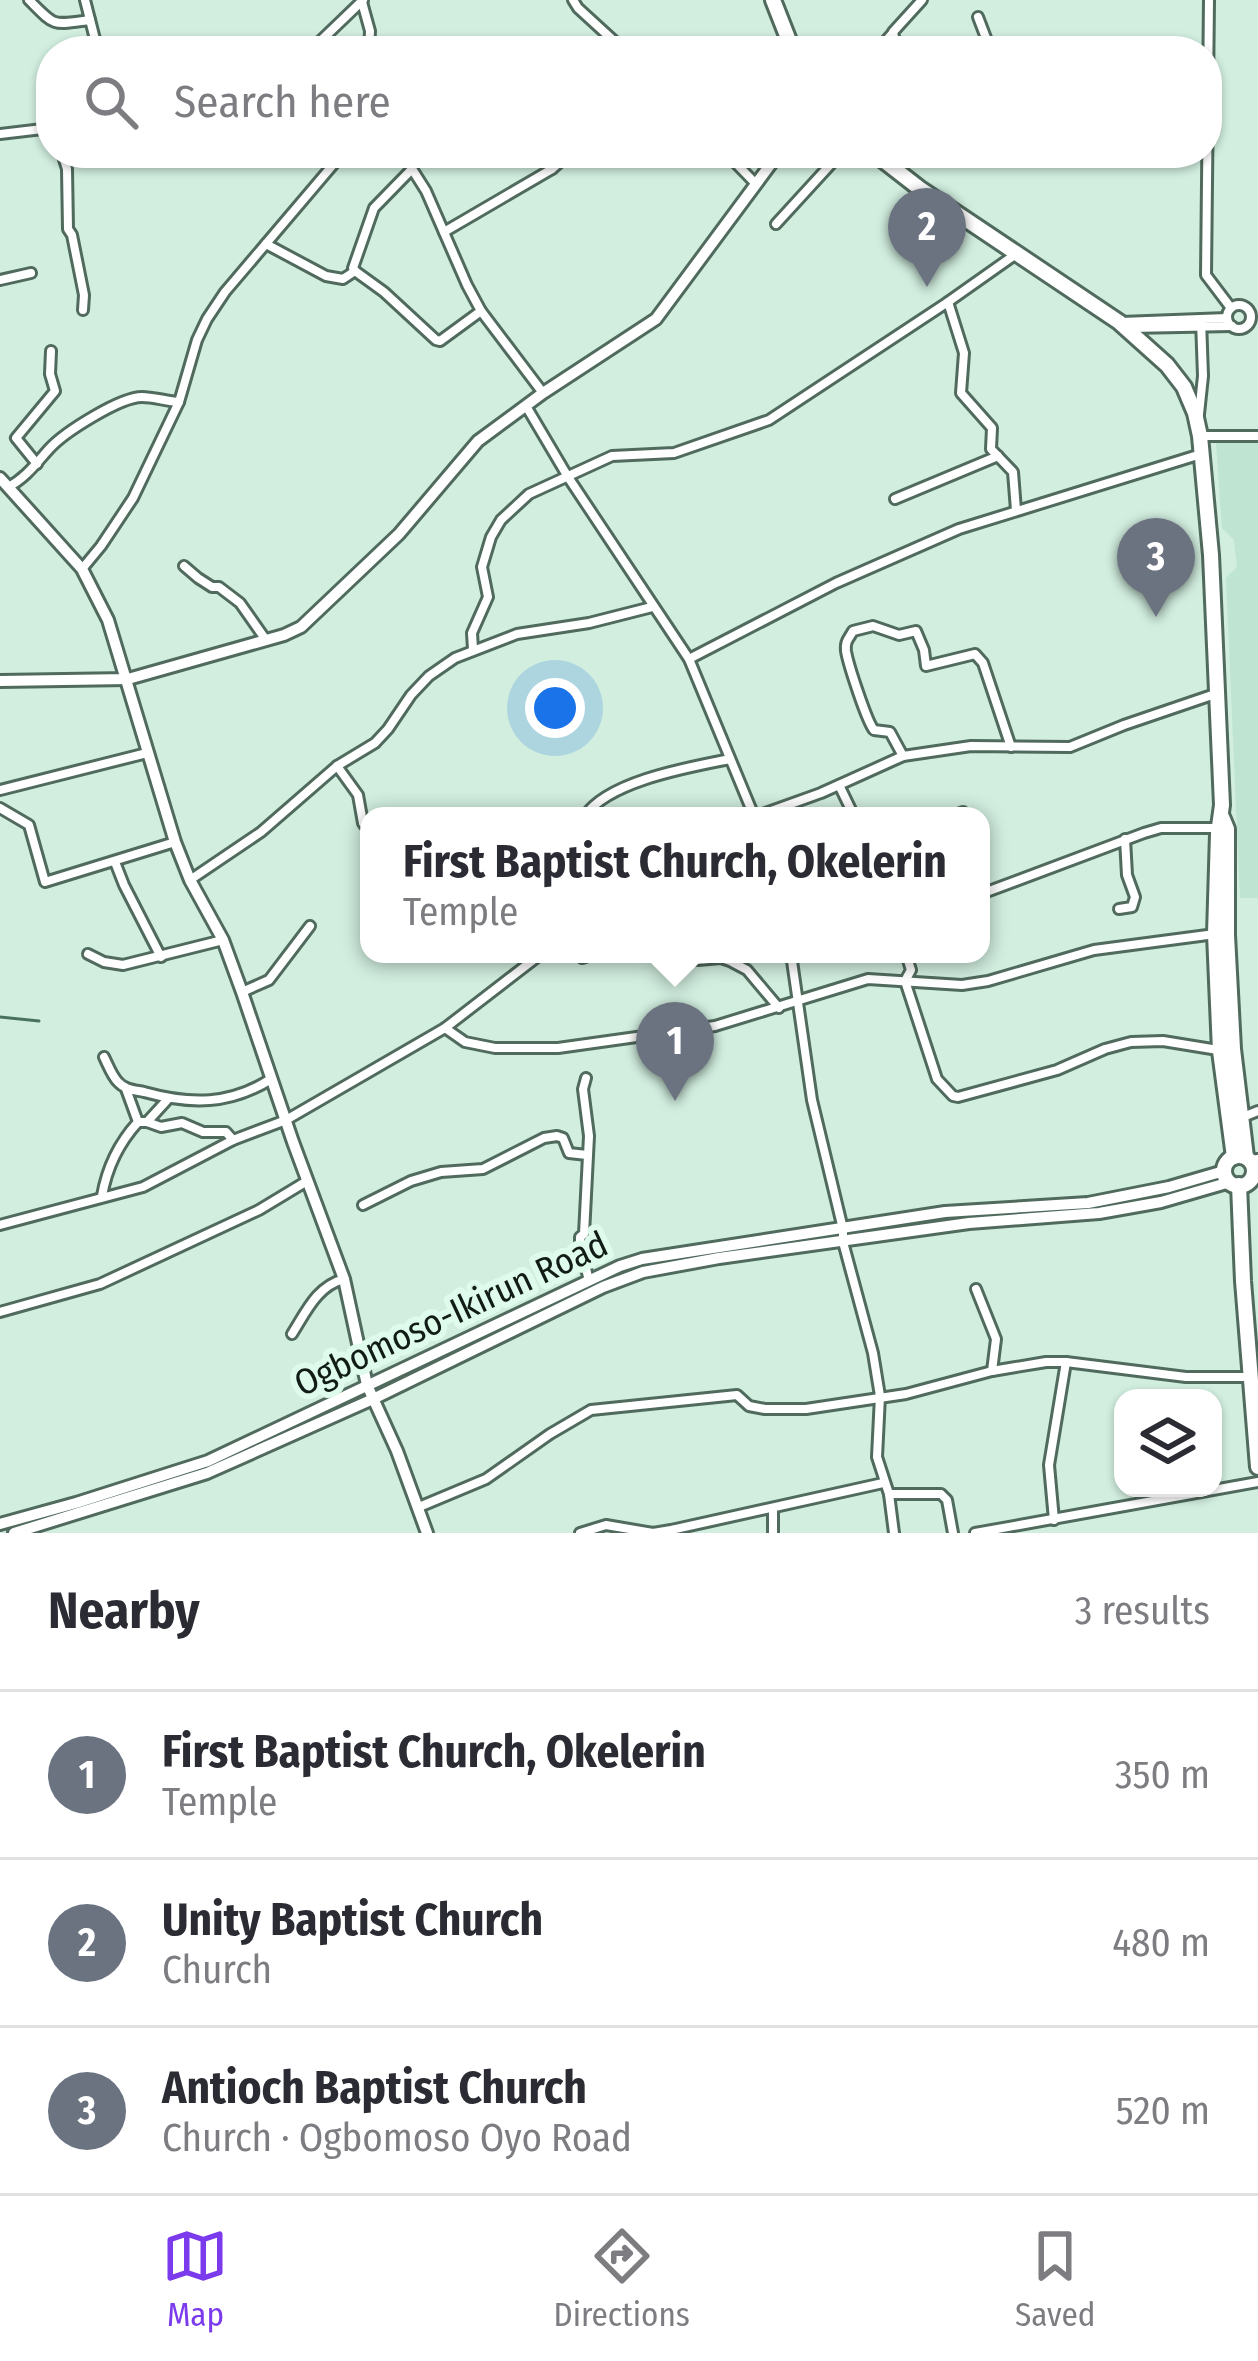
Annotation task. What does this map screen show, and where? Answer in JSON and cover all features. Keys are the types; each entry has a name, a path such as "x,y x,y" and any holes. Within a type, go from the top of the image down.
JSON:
{"highway":[{"path":"773,0 787,36"},
{"path":"893,168 1124,325 1184,386 1199,432 1211,555 1233,1049 1250,1114 1246,1184 1231,1179"},
{"path":"1222,825 1215,934 1220,1051 1250,1164"},
{"path":"1250,1164 1227,1162 1258,1467"}],"main road":[{"path":"0,681 128,679 301,627 399,534 478,441 656,319 768,168"},
{"path":"2,484 82,568 108,620 175,842 223,940 242,992 344,1279 368,1385 427,1533"},
{"name":"Ogbomoso-Ikirun Road","path":"14,1533 207,1473 643,1272 843,1236 945,1212 1088,1203 1231,1179"},
{"name":"Ogbomoso-Ikirun Road","path":"0,1523 208,1461 620,1266 659,1255 843,1236"}],"street":[{"path":"29,0 54,23 90,20"},
{"path":"85,0 94,36"},
{"path":"573,0 610,36"},
{"path":"890,36 922,0"},
{"path":"1209,0 1209,36"},
{"path":"326,36 363,1"},
{"path":"363,1 370,36"},
{"path":"978,17 985,36"},
{"path":"893,32 894,36"},
{"path":"0,134 36,130"},
{"path":"67,168 68,229 83,310"},
{"path":"82,568 133,499 179,402 207,320 225,292 330,168"},
{"path":"741,168 756,184"},
{"path":"776,224 828,168"},
{"path":"1124,325 1201,324 1230,317 1242,305 1254,311 1251,319 1245,327 1230,317 1206,275 1207,168"},
{"path":"481,310 436,340 353,268 374,208 412,169 481,310 543,393"},
{"path":"444,232 552,170"},
{"path":"266,244 326,276 344,279 356,271"},
{"path":"473,649 472,633 488,597 484,556 495,528 530,494 612,456 674,453 770,419 1017,253"},
{"path":"0,280 31,272"},
{"path":"948,302 964,353 961,394 992,428 991,449 1013,472 1016,511"},
{"path":"1201,324 1199,432 1258,436"},
{"path":"37,464 16,438 55,391 51,351"},
{"path":"2,484 16,484 66,433 104,411 139,397 179,402"},
{"path":"526,406 688,659 752,807"},
{"path":"688,659 959,529 1201,454"},
{"path":"895,499 998,456"},
{"path":"184,566 240,603 266,640"},
{"path":"190,880 261,832 337,766 375,743 429,676 473,649 517,634 652,607"},
{"path":"903,756 890,732 874,730 868,723 846,648 853,632 873,626 899,635 916,631 926,666 975,654 983,662 1011,747"},
{"path":"779,807 903,756 971,746 1070,747 1216,694"},
{"path":"0,790 149,753"},
{"path":"592,807 667,771 730,759"},
{"path":"337,766 358,795 360,807"},
{"path":"839,784 850,807"},
{"path":"0,808 29,825 45,882 175,842"},
{"path":"990,891 1161,828 1222,825"},
{"path":"1119,909 1132,907 1135,897 1127,875 1126,839"},
{"path":"115,862 161,957"},
{"path":"242,992 268,980 310,926"},
{"path":"445,1028 465,1042 495,1048 558,1048 715,1026 868,979 962,985 1094,950 1215,934"},
{"path":"88,953 123,965 223,940"},
{"path":"0,1225 143,1187 233,1140 286,1120 445,1028 529,963"},
{"path":"734,963 747,970 779,1008"},
{"path":"792,963 812,1100 873,1353 880,1396 877,1457 889,1494 894,1533"},
{"path":"909,963 905,981 937,1079 953,1096 1057,1070 1131,1042 1163,1041 1220,1051"},
{"path":"104,1057 117,1082 126,1088 167,1099 230,1098 272,1079"},
{"path":"586,1078 583,1089 590,1136 580,1243 589,1281"},
{"path":"126,1088 143,1122 161,1127 182,1123 203,1132 226,1132 233,1140"},
{"path":"102,1196 106,1174 122,1140 167,1099"},
{"path":"363,1205 429,1175 492,1166 550,1136 562,1138 569,1153 587,1155"},
{"path":"0,1312 100,1284 259,1210 307,1181"},
{"path":"292,1334 318,1293 330,1282 344,1279"},
{"path":"976,1289 996,1339 992,1371"},
{"path":"419,1507 486,1479 591,1410 737,1395 749,1406 787,1410 906,1394 1046,1362 1186,1377 1250,1377"},
{"path":"1054,1520 1049,1466 1066,1362"},
{"path":"975,1533 1258,1482"},
{"path":"580,1533 606,1525 653,1533 671,1531 883,1483"},
{"path":"889,1494 944,1496 953,1533"},
{"path":"773,1508 773,1533"}],"shaded area":[{"path":"1258,441 1258,898 1240,898 1226,578 1237,567 1234,540 1222,528 1216,442"}],"waterway":[{"path":"0,1017 39,1021"}],"place":[{"name":"Unity Baptist Church","path":"927,287"},
{"name":"Antioch Baptist Church","path":"1156,617"},
{"name":"First Baptist Church, Okelerin","path":"675,1101"}]}
